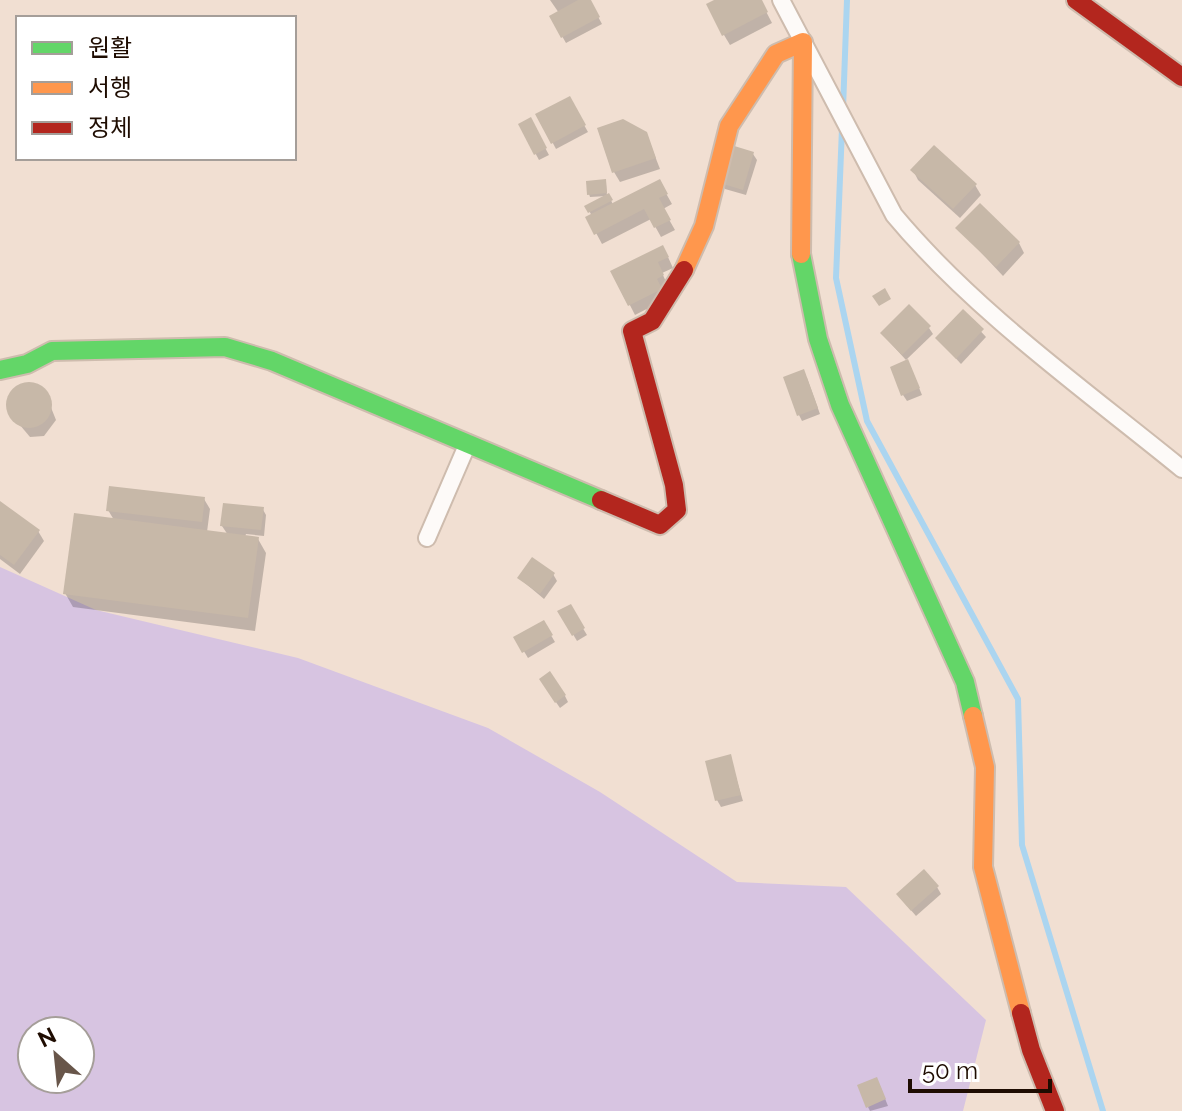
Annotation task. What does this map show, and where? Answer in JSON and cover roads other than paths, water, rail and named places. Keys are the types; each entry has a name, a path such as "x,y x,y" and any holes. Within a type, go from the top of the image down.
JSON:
{"street":[{"path":"781,0 894,215 917,242 999,319 1182,469"},
{"path":"1076,0 1182,77"},
{"path":"0,370 27,364 52,351 225,347 272,361 660,525 677,510 674,485 632,331 652,321 678,284 704,226 729,126 776,54 803,42"},
{"path":"803,42 799,235 805,290 840,405 965,682 985,767 983,867 1031,1050 1055,1111"},
{"path":"427,538 468,443"}],"waterway":[{"path":"843,109 847,0"},
{"path":"842,128 836,278 867,421 1018,699 1022,845 1103,1111"}]}
